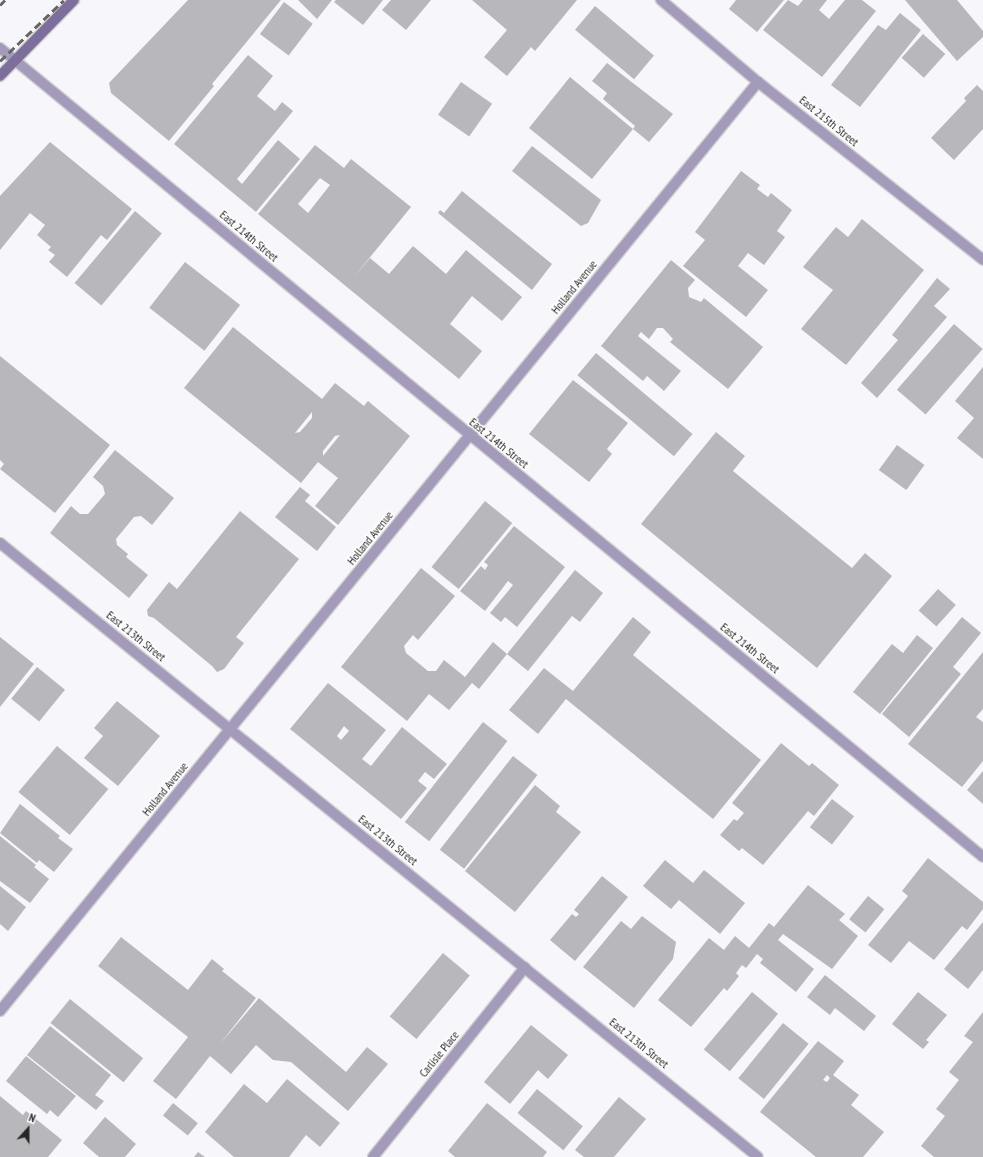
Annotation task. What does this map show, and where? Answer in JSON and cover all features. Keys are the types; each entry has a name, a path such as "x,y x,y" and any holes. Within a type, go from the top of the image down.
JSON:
{"main road":[{"path":"0,76 74,0"}],"street":[{"name":"East 215th Street","path":"660,0 758,82 983,260"},
{"name":"East 214th Street","path":"0,48 983,857"},
{"name":"Holland Avenue","path":"0,1010 758,82"},
{"name":"East 213th Street","path":"0,543 758,1157"},
{"name":"Carlisle Place","path":"374,1157 525,967"}],"building":[{"path":"188,0 281,0 212,84 214,86 169,141 111,93 109,83"},
{"path":"298,0 332,0 317,19"},
{"path":"336,0 383,0 363,25 334,2"},
{"path":"391,0 431,0 406,30 382,10"},
{"path":"472,0 577,0 535,51 531,47 507,76 484,57 507,30"},
{"path":"736,0 784,0 757,32 729,9"},
{"path":"788,0 798,6 803,0 827,0 819,10 829,19 845,0 862,0 876,11 822,77 763,30"},
{"path":"905,0 957,0 983,31 983,37 957,61"},
{"path":"284,2 313,24 289,56 260,34"},
{"path":"595,6 654,55 634,79 575,30"},
{"path":"900,13 921,30 860,107 831,85 878,25 886,30"},
{"path":"923,34 945,54 924,78 902,58"},
{"path":"248,55 273,76 257,96 275,111 282,102 293,111 237,179 242,184 278,140 300,159 256,212 174,144"},
{"path":"607,63 673,114 649,142 633,129 635,126 603,99 607,93 592,81"},
{"path":"570,77 633,129 592,179 529,128"},
{"path":"461,82 492,104 469,137 438,115"},
{"path":"977,85 983,91 983,129 954,160 931,138 966,101 964,98"},
{"path":"50,142 132,209 107,240 101,235 67,277 49,262 55,255 48,250 51,247 37,235 45,225 30,213 0,250 0,196"},
{"path":"315,145 344,168 351,159 411,207 353,278 370,258 389,274 413,246 446,274 466,250 522,297 502,321 472,296 450,324 482,351 459,379 258,214","holes":["320,178 330,185 308,213 298,204"]},
{"path":"532,146 601,200 588,223 581,226 512,171"},
{"path":"741,171 760,185 757,189 768,197 771,193 792,210 777,231 785,237 764,265 748,253 738,266 768,290 746,317 683,266 705,240 695,232"},
{"path":"462,191 552,264 532,290 438,213 440,210 444,213"},
{"path":"135,211 162,233 101,306 75,283"},
{"path":"862,219 924,270 846,365 801,329 833,290 803,267 836,227 848,237"},
{"path":"671,260 695,280 688,288 689,297 701,302 704,298 763,347 728,389 670,342 673,339 663,328 657,328 649,339 641,332 638,336 681,371 664,391 647,376 643,381 601,346"},
{"path":"185,262 240,305 204,351 149,308"},
{"path":"937,278 950,289 934,306 947,317 877,398 861,383 898,340 892,335"},
{"path":"954,324 983,349 926,415 897,390"},
{"path":"233,327 322,399 335,383 364,406 368,401 410,436 338,525 315,506 338,478 318,462 301,483 184,388","holes":["312,412 312,418 300,432 295,433","340,435 323,456 323,451 335,436"]},
{"path":"596,353 693,434 674,456 577,375"},
{"path":"0,356 110,445 55,513 0,469 4,464 0,460"},
{"path":"983,367 983,459 957,438 974,418 955,401"},
{"path":"573,380 628,423 607,449 612,454 589,482 529,434"},
{"path":"716,432 745,456 733,471 772,503 852,568 865,553 892,576 817,668 641,524"},
{"path":"897,445 925,465 906,490 879,470"},
{"path":"115,450 174,498 152,525 141,516 134,517 116,539 117,545 128,554 126,557 148,575 129,598 50,533 71,506 80,514 88,514 105,494 103,486 93,477"},
{"path":"300,487 310,495 305,501 336,527 317,551 275,517"},
{"path":"485,501 512,523 459,589 432,567"},
{"path":"240,511 299,559 236,637 244,643 224,669 217,672 212,666 154,618 148,616 147,610 169,582 177,589"},
{"path":"514,526 565,567 517,627 505,617 501,622 490,613 513,585 508,581 485,611 460,591 481,566 485,570 488,565 484,562"},
{"path":"421,568 455,596 418,640 413,635 404,646 406,653 428,671 436,671 444,660 465,677 493,642 507,654 479,689 472,683 449,710 429,694 407,721 341,667"},
{"path":"575,570 603,593 580,622 572,616 528,671 507,654"},
{"path":"938,589 956,605 936,627 919,611"},
{"path":"633,617 651,632 633,655 761,760 713,819 566,699 538,734 509,710 544,668 573,691"},
{"path":"962,617 981,633 953,667 961,674 909,737 882,714"},
{"path":"917,635 933,648 880,714 853,692 892,644 903,653"},
{"path":"0,637 34,664 0,707"},
{"path":"983,652 983,709 976,717 983,722 983,761 962,787 908,744"},
{"path":"37,667 65,690 39,722 11,699"},
{"path":"328,683 386,730 362,759 371,766 402,727 447,764 434,779 425,772 418,781 427,788 401,819 290,729","holes":["344,726 349,731 341,740 337,736"]},
{"path":"117,701 160,736 118,786 84,758 103,736 94,728"},
{"path":"483,722 507,741 429,841 405,822"},
{"path":"781,743 809,766 812,763 839,785 814,816 808,811 763,865 742,848 739,851 720,835 734,819 737,821 744,813 732,803"},
{"path":"57,746 108,789 70,835 18,792"},
{"path":"513,756 537,775 464,869 440,850"},
{"path":"983,771 983,804 967,790"},
{"path":"535,785 560,806 556,812 581,832 515,912 465,871"},
{"path":"832,799 854,816 832,845 810,827"},
{"path":"20,804 60,836 58,838 73,849 54,872 39,860 37,863 0,833"},
{"path":"0,836 36,865 34,867 49,879 30,903 0,881"},
{"path":"928,858 983,902 983,909 967,930 962,926 934,960 909,941 891,963 868,945 908,896 902,891"},
{"path":"665,860 693,883 704,870 745,903 720,934 679,900 671,909 643,886"},
{"path":"602,876 628,897 575,961 550,940 572,914 576,917 579,914 574,910"},
{"path":"808,885 845,914 839,920 858,936 832,969 783,934 778,940 814,969 796,992 760,963 763,959 757,954 746,968 742,965 736,973 739,976 727,991 724,988 691,1027 658,1000 709,938 724,950 735,936 749,948 769,923 774,927"},
{"path":"0,886 26,907 8,931 0,924"},
{"path":"868,896 884,909 865,933 849,919"},
{"path":"642,916 676,942 673,959 634,1008 583,967 621,921 631,929"},
{"path":"983,922 983,970 968,989 944,969"},
{"path":"121,937 188,990 212,959 224,969 222,971 256,998 220,1044 259,998 346,1072 367,1047 388,1064 348,1111 291,1062 273,1060 256,1045 231,1074 210,1056 176,1099 153,1081 188,1037 98,966"},
{"path":"443,953 470,975 416,1039 390,1017"},
{"path":"825,975 876,1016 864,1031 835,1008 830,1015 807,997"},
{"path":"752,992 778,1014 730,1071 704,1049"},
{"path":"918,992 947,1015 926,1040 929,1042 923,1049 892,1024"},
{"path":"70,999 143,1058 124,1082 50,1023"},
{"path":"983,1012 983,1157 934,1157 921,1146 945,1116 936,1109 959,1080 949,1072 973,1042 964,1036"},
{"path":"783,1023 809,1044 764,1099 738,1078"},
{"path":"531,1025 568,1055 548,1079 538,1070 510,1104 484,1082"},
{"path":"50,1026 111,1075 95,1095 104,1101 96,1110 27,1055"},
{"path":"818,1041 844,1061 833,1075 859,1095 851,1105 884,1132 863,1157 816,1157 760,1112","holes":["827,1075 830,1078 827,1082 823,1080"]},
{"path":"26,1056 76,1096 58,1117 50,1110 47,1114 6,1081"},
{"path":"287,1079 340,1123 320,1147 306,1135 289,1157 234,1157 205,1132 244,1084 267,1103"},
{"path":"537,1089 583,1126 563,1150 517,1113"},
{"path":"0,1096 23,1115 26,1111 62,1140 48,1157 0,1157"},
{"path":"619,1097 646,1119 614,1157 584,1157 575,1150"},
{"path":"173,1103 198,1123 188,1136 163,1115"},
{"path":"487,1103 547,1152 543,1157 455,1157 448,1151"},
{"path":"105,1117 136,1144 125,1157 99,1157 83,1143"},
{"path":"198,1152 205,1157 194,1157"}],"railway":[{"path":"0,5 5,0"},
{"path":"0,61 64,0"}]}
